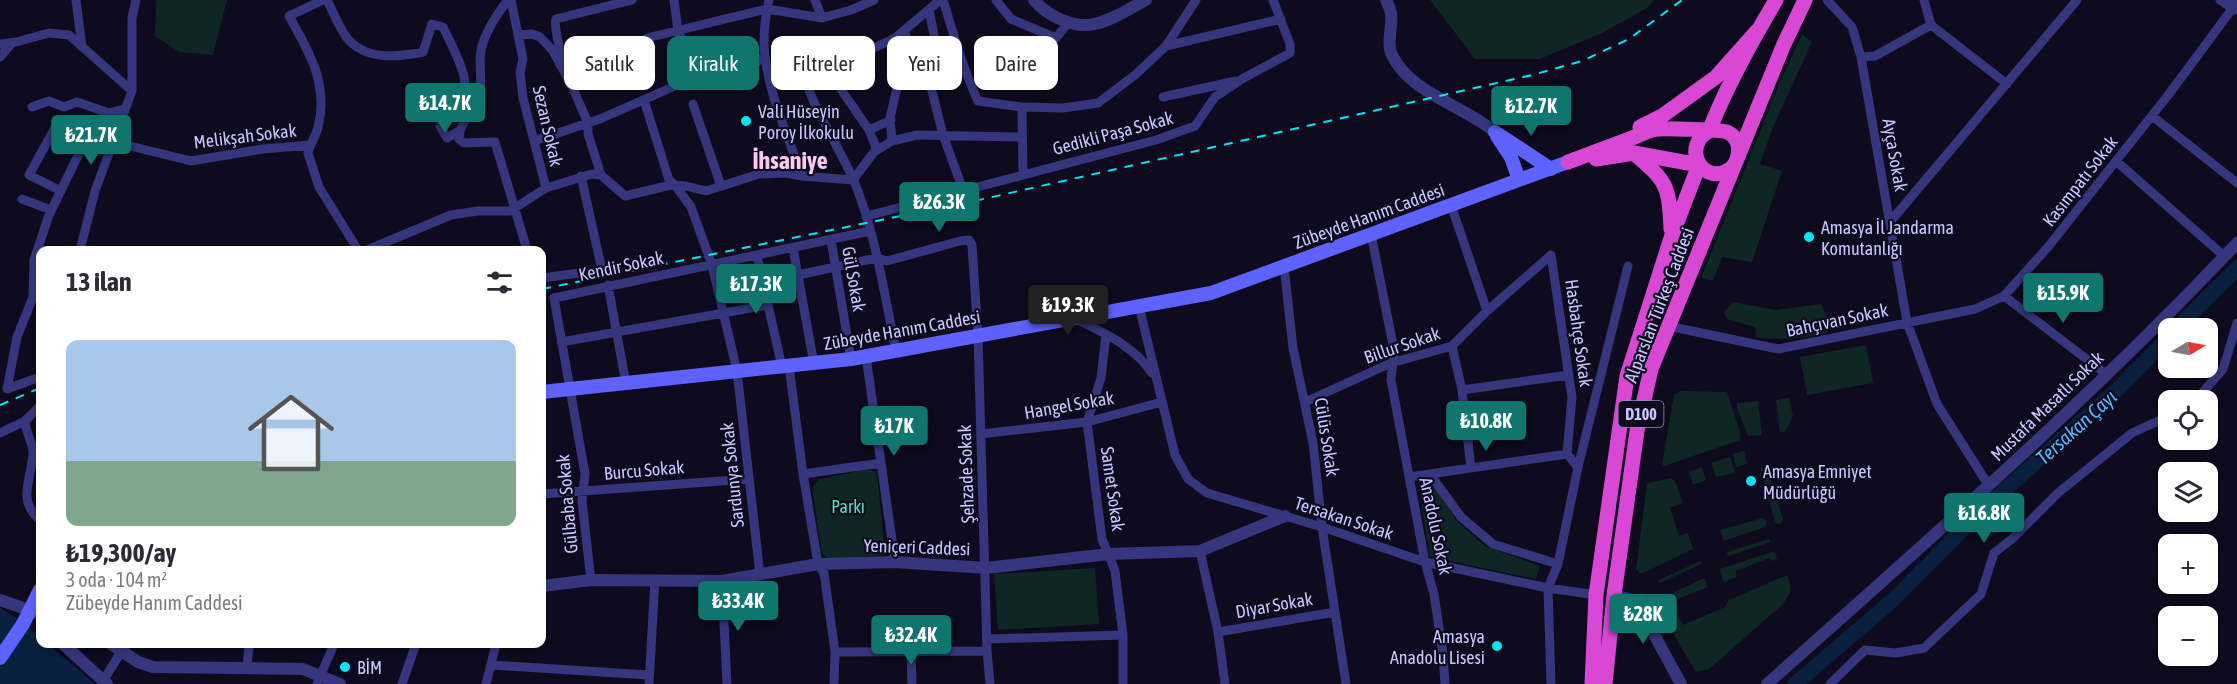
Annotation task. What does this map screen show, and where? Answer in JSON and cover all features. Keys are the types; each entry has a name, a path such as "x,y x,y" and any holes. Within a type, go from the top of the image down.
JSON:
{"highway":[{"name":"D100","path":"1699,165 1695,150 1697,143 1701,136 1709,131 1757,31 1776,0"},
{"name":"D100","path":"1738,159 1784,44 1805,0"},
{"path":"1568,162 1662,116 1716,77 1757,31"},
{"path":"1657,129 1721,130 1733,136 1739,149 1738,159 1732,168 1718,174 1711,173 1699,165 1634,153 1568,162 1657,129"},
{"path":"1634,153 1661,177 1670,198 1672,235"},
{"name":"Alparslan Türkeş Caddesi","path":"1605,684 1614,595 1637,431 1651,369 1738,159"},
{"name":"Alparslan Türkeş Caddesi","path":"1592,684 1596,596 1627,376 1672,235 1699,165"}],"main road":[{"path":"1495,132 1551,169"},
{"path":"1495,132 1511,157 1519,180"},
{"name":"Zübeyde Hanım Caddesi","path":"546,392 850,359 1076,319 1211,292 1568,162"},
{"path":"0,658 23,624 35,613"}],"street":[{"path":"76,0 82,47"},
{"path":"81,246 95,191 132,91 132,18 136,0"},
{"path":"356,246 319,187 308,153 318,128 322,98 317,70 289,16 325,0 348,39 371,54 400,57 423,52 432,24 443,27 461,69 466,88 464,102 457,113 440,126 447,138 459,130 477,102 481,84 481,50 496,16 509,0"},
{"name":"Sezan Sokak","path":"509,0 519,34 523,59 520,72 523,98 546,188"},
{"path":"560,64 556,19 632,0"},
{"path":"674,0 680,36"},
{"path":"815,0 822,18"},
{"path":"560,64 618,52 651,37 768,5 822,18 851,10 874,0"},
{"path":"996,0 1011,20 1056,38 1069,22"},
{"path":"1034,0 1041,8 1069,22 1093,25 1146,0"},
{"path":"875,48 895,38 938,1 944,3 957,48 978,100 1022,107 1064,108 1098,103 1136,75 1166,46 1196,0"},
{"name":"Gedikli Paşa Sokak","path":"867,216 1156,140 1195,126 1215,97 1242,79 1290,53 1290,44 1274,0"},
{"path":"1386,0 1391,14 1390,52 1399,66 1428,93 1480,120 1495,132"},
{"name":"Ayça Sokak","path":"1827,0 1852,27 1861,57 1907,322 1937,404 1989,486"},
{"path":"1924,0 1931,25 2007,84"},
{"path":"1890,222 2077,0"},
{"path":"2220,0 2234,6"},
{"path":"768,5 764,40 765,58 770,80 802,176"},
{"name":"Kasımpatı Sokak","path":"1907,322 1975,309 2004,296 2048,247 2152,116 2234,6"},
{"path":"929,10 934,35 931,87 943,135 963,190"},
{"path":"1166,46 1281,19"},
{"path":"1861,57 1875,56 1931,25"},
{"path":"892,141 891,120 908,40 904,31"},
{"path":"0,44 49,33 69,35 132,91"},
{"path":"519,34 532,34 540,37 553,51 588,123 588,134 601,175 626,196 675,185 706,191 759,174 786,173 853,180"},
{"path":"0,57 12,43"},
{"path":"759,60 765,58"},
{"path":"1163,97 1242,79"},
{"path":"534,141 588,123 667,90"},
{"path":"808,90 853,180 867,216 896,350"},
{"path":"842,90 869,130 877,150"},
{"name":"Sardunya Sokak","path":"644,100 669,180 691,207 712,265 724,314 737,371 760,575"},
{"path":"32,107 48,101 64,107 77,102 109,113 124,109"},
{"path":"693,104 721,186"},
{"path":"1022,107 1023,174"},
{"path":"2152,116 2237,183"},
{"path":"869,130 891,120"},
{"path":"39,246 51,210 61,191 29,175 56,126"},
{"path":"459,130 459,139 464,143 495,142 526,246"},
{"name":"Melikşah Sokak","path":"61,191 90,131 114,142 191,161 263,149 310,145"},
{"path":"853,180 877,150 892,141 918,135 1022,137"},
{"path":"2116,161 2224,256"},
{"path":"377,246 451,215 478,211 510,211 546,188 581,176 601,175"},
{"path":"546,277 602,270 581,176"},
{"path":"22,199 51,210"},
{"path":"1451,205 1487,311"},
{"name":"Kendir Sokak","path":"554,298 870,231"},
{"name":"Anadolu Sokak","path":"1371,234 1394,350 1391,380 1425,562 1434,594 1445,684"},
{"name":"Gül Sokak","path":"831,240 850,359"},
{"name":"Şehzade Sokak","path":"876,258 887,261 960,241 969,240 972,244 978,336 987,651 990,684"},
{"name":"Mustafa Masatlı Sokak","path":"1767,684 1989,486 2106,374 2237,243"},
{"path":"793,248 814,364"},
{"path":"36,254 33,297 17,337 7,389 36,378"},
{"name":"Billur Sokak","path":"1305,402 1391,363 1452,346 1487,311 1551,255"},
{"name":"Hasbahçe Sokak","path":"1551,255 1572,397 1567,454"},
{"path":"757,256 786,367 818,564 825,573 835,652 834,684"},
{"path":"798,275 876,258"},
{"name":"Cülüs Sokak","path":"1284,266 1293,348 1313,443 1322,527 1346,684"},
{"path":"1551,684 1548,588 1558,564 1578,467 1628,266"},
{"path":"608,285 626,384"},
{"path":"2004,296 2106,374"},
{"name":"Gülbaba Sokak","path":"554,298 585,474 582,501 591,580"},
{"path":"561,342 768,305"},
{"name":"Tersakan Sokak","path":"1140,306 1175,455 1188,479 1207,493 1322,527 1425,562 1596,596"},
{"name":"Tersakan Sokak","path":"1076,319 1122,343 1144,361 1157,380"},
{"name":"Bahçıvan Sokak","path":"1668,326 1778,349 1907,322"},
{"path":"2205,390 2223,369 2237,323"},
{"name":"Samet Sokak","path":"1106,335 1101,378 1087,422 1102,539 1114,571 1123,635 1123,684"},
{"path":"1452,346 1462,390 1471,468"},
{"path":"866,356 895,562"},
{"path":"1462,390 1568,375"},
{"name":"Hangel Sokak","path":"981,434 1087,422 1162,402"},
{"path":"0,432 25,421 36,410"},
{"path":"25,421 33,451 27,502 36,516"},
{"path":"1830,684 1865,650 1896,653 1924,648 1981,594 1994,553 2012,539 2058,493 2132,433 2158,421"},
{"path":"1409,477 1567,454 1578,467"},
{"path":"803,474 881,463"},
{"path":"31,470 36,466"},
{"path":"1430,474 1461,517 1493,544 1558,564"},
{"name":"Burcu Sokak","path":"546,494 749,478"},
{"name":"Yeniçeri Caddesi","path":"546,586 591,580 722,581 818,564 895,562 986,568 1109,554 1200,551 1285,516"},
{"path":"1200,551 1218,632 1225,684"},
{"path":"491,665 649,679 655,579"},
{"path":"722,581 727,684"},
{"path":"1614,595 1636,601 1681,684"},
{"path":"0,600 35,613"},
{"name":"Diyar Sokak","path":"1218,632 1335,612"},
{"path":"987,639 1123,635"},
{"path":"67,648 105,682 123,648"},
{"path":"125,648 138,662 153,667 303,669 319,680 340,684"},
{"path":"247,668 249,648"},
{"path":"319,680 332,648"},
{"path":"402,684 415,648"},
{"path":"486,684 495,648"},
{"path":"835,652 987,651"},
{"path":"910,652 912,684"}],"green space":[{"path":"156,0 227,0 213,55 179,52 155,36"},
{"path":"1430,0 1654,0 1647,8 1600,34 1540,59 1475,59"},
{"path":"1802,34 1812,42 1773,127 1760,164 1782,171 1752,262 1722,257 1713,281 1701,278 1780,82"},
{"path":"1733,302 1776,310 1821,304 1826,315 1828,333 1775,339 1756,337 1755,327 1727,319 1724,313"},
{"path":"1866,345 1873,383 1807,395 1800,357"},
{"path":"1681,391 1727,392 1740,432 1740,440 1664,466 1662,464 1674,395"},
{"path":"1789,398 1793,416 1786,431 1780,433 1776,400"},
{"path":"1758,401 1762,435 1748,436 1737,403"},
{"path":"1744,451 1747,464 1736,467 1733,454"},
{"path":"1730,457 1735,473 1716,477 1711,463"},
{"path":"1766,466 1783,519 1778,524 1775,522 1761,471 1761,467"},
{"path":"1702,467 1706,480 1693,485 1689,472"},
{"name":"Parkı","path":"868,469 877,472 885,555 830,559 822,554 812,488 819,479"},
{"path":"1671,478 1675,481 1683,503 1670,508 1679,536 1688,533 1693,549 1641,574 1636,569 1647,483"},
{"path":"1435,486 1457,521 1485,546 1540,566 1536,579 1430,557 1420,494 1423,488"},
{"path":"1763,518 1767,522 1765,527 1724,541 1720,530"},
{"path":"1769,539 1770,542 1728,556 1727,552"},
{"path":"1775,551 1777,559 1771,561 1769,558 1736,571 1736,577 1723,581 1720,569"},
{"path":"1702,561 1701,564 1658,582 1659,580"},
{"path":"1095,568 1099,624 998,630 994,574"},
{"path":"1787,575 1790,591 1782,605 1709,669 1696,672 1656,605 1660,599 1704,578 1708,587 1675,600 1672,605 1683,625 1725,607 1729,600"}],"water":[{"path":"0,608 36,634 36,648 53,648 95,684 0,684"}],"waterway":[{"name":"Tersakan Çayı","path":"2187,318 2237,268"},
{"name":"Tersakan Çayı","path":"1795,684 1894,599 1983,509 2118,389 2158,348"}],"railway":[{"path":"546,288 979,200 1532,75 1582,61 1629,39 1682,0"},
{"path":"0,405 36,390"}],"place":[{"name":"Vali Hüseyin Poroy İlkokulu","path":"746,121"},
{"name":"Amasya İl Jandarma Komutanlığı","path":"1809,237"},
{"name":"Amasya Emniyet Müdürlüğü","path":"1751,481"},
{"name":"Amasya Anadolu Lisesi","path":"1497,646"},
{"name":"BİM","path":"345,667"}],"district":[{"name":"İhsaniye","path":"790,160"}]}
